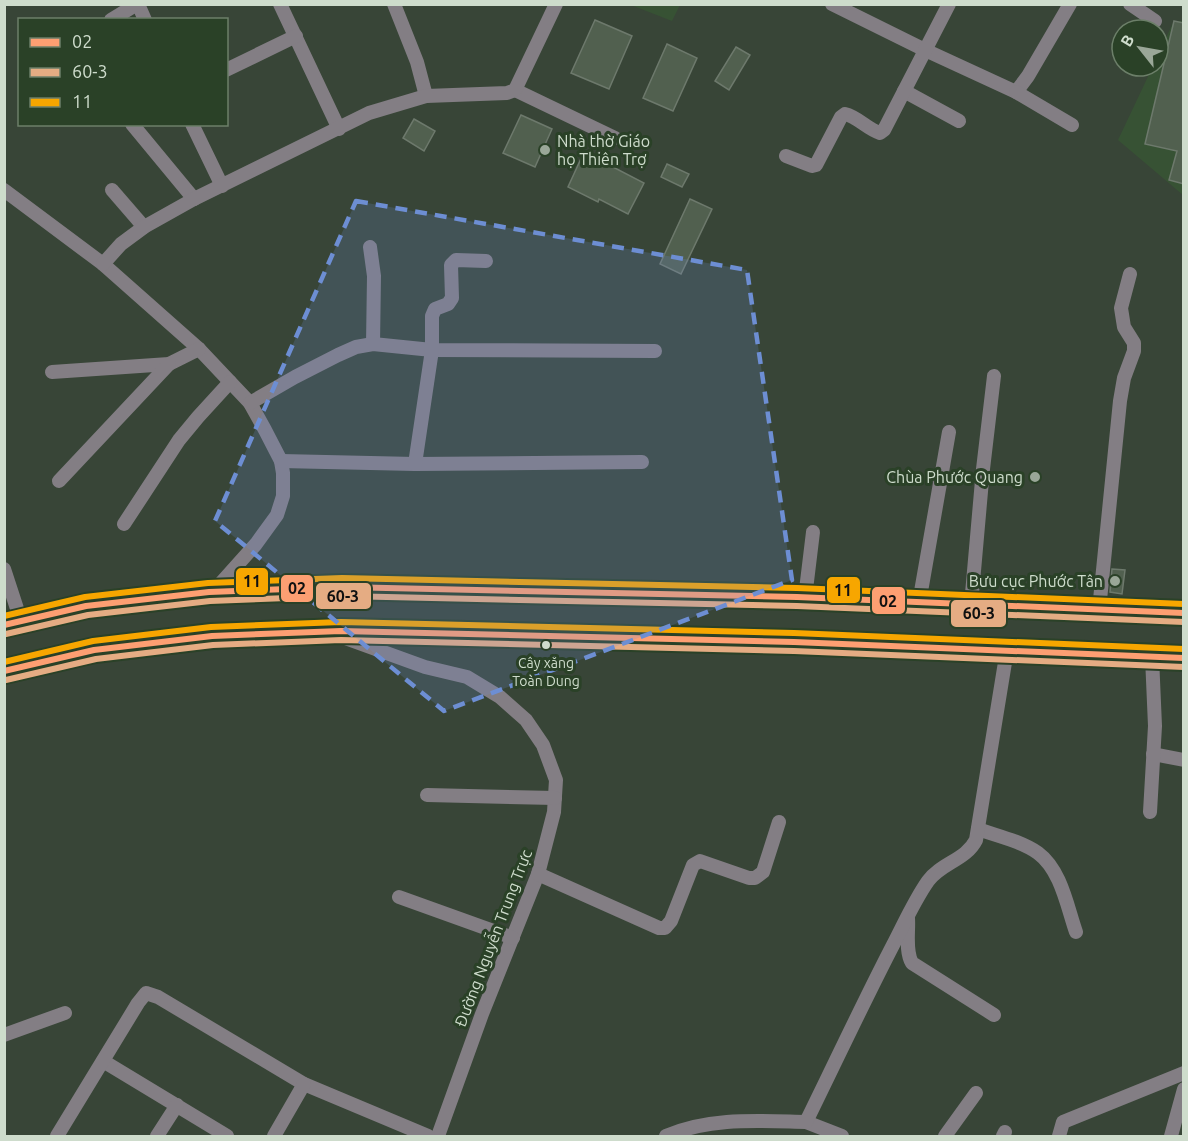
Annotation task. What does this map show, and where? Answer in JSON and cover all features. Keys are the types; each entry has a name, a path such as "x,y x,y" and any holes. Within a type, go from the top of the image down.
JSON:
{"highway":[{"path":"13,623 87,606 213,592 342,587 806,598 1184,614"},
{"path":"4,671 94,650 165,641 212,636 329,632 794,642 1184,658"}],"street":[{"path":"114,18 138,4 144,18"},
{"path":"280,4 339,129"},
{"path":"394,4 417,62 426,96"},
{"path":"103,264 121,244 144,227 194,199 369,113 426,96 507,93 515,90 556,4"},
{"path":"832,4 1016,92 1072,125"},
{"path":"786,156 812,166 816,165 841,117 845,114 880,133 884,130 949,4"},
{"path":"1016,92 1028,76 1070,4"},
{"path":"1130,4 1151,18"},
{"path":"228,69 296,36"},
{"path":"515,90 615,138"},
{"path":"904,92 960,121"},
{"path":"134,126 194,199"},
{"path":"193,126 222,186"},
{"path":"4,190 103,264 199,349 250,403 280,461 283,496 277,515 256,544 213,592"},
{"path":"112,190 144,227"},
{"path":"370,248 374,276 373,344"},
{"path":"415,464 432,350 432,316 435,309 448,304 452,298 451,265 456,260 486,261"},
{"path":"1099,610 1120,401 1124,378 1134,351 1134,343 1124,327 1121,308 1130,274"},
{"path":"250,403 295,376 338,355 356,347 373,344 432,350 655,351"},
{"path":"59,481 169,364 199,349"},
{"path":"52,372 169,364"},
{"path":"970,604 994,376"},
{"path":"124,524 179,440 230,382"},
{"path":"920,603 949,432"},
{"path":"280,461 415,464 642,462"},
{"path":"806,598 813,532"},
{"path":"4,569 13,623"},
{"name":"Đường Nguyễn Trung Trực","path":"329,632 425,667 467,676 500,697 526,720 543,745 556,780 554,812 538,874 482,1014 438,1137"},
{"path":"812,1128 908,916 934,874 972,847 976,840 1007,651"},
{"path":"1150,812 1155,726 1152,657"},
{"path":"1153,754 1184,760"},
{"path":"427,795 555,798"},
{"path":"538,874 659,928 665,928 671,921 693,865 699,861 749,878 756,878 763,872 779,822"},
{"path":"978,829 1026,846 1040,854 1058,879 1076,932"},
{"path":"399,897 513,938"},
{"path":"908,916 908,948 912,963 994,1016"},
{"path":"57,1137 146,993 158,997 304,1084 428,1137"},
{"path":"4,1035 65,1012"},
{"path":"103,1061 227,1137"},
{"path":"1059,1137 1063,1122 1184,1073"},
{"path":"274,1137 304,1084"},
{"path":"1171,1137 1184,1089"},
{"path":"945,1137 976,1093"},
{"path":"157,1137 177,1105"},
{"path":"666,1137 692,1128 737,1120 812,1128 842,1137"}],"highlighted area":[{"path":"356,201 747,270 792,580 444,711 215,521"}],"shaded area":[{"path":"631,5 680,5 672,21"},
{"path":"1174,21 1183,21 1183,195 1118,140 1147,78 1170,78 1170,29"}],"building":[{"path":"595,20 632,36 609,89 571,73"},
{"path":"1174,21 1184,23 1184,184 1169,180 1177,151 1145,144 1161,78 1170,78 1170,38"},
{"path":"667,44 697,58 673,111 643,98"},
{"path":"736,47 750,55 729,90 715,81"},
{"path":"521,115 552,129 535,167 503,153"},
{"path":"414,119 435,131 424,151 403,138"},
{"path":"584,152 644,183 628,214 568,187"},
{"path":"667,164 689,174 682,187 661,177"},
{"path":"690,199 712,209 681,274 660,264"},
{"path":"1112,569 1125,570 1122,594 1110,592"}],"transit line":[{"name":"11","path":"4,616 85,597 208,583 342,578 797,588 1184,604"},
{"name":"02","path":"4,625 86,606 209,592 342,587 797,597 1184,613"},
{"name":"60-3","path":"6,634 88,615 210,601 342,596 797,606 1184,622"},
{"name":"11","path":"4,662 93,641 211,627 341,622 794,633 1184,649"},
{"name":"02","path":"4,671 94,650 212,636 341,631 794,642 1184,658"},
{"name":"60-3","path":"6,680 96,659 213,645 341,640 794,651 1184,667"}],"place":[{"name":"Nhà thờ Giáo họ Thiên Trợ","path":"545,150"},
{"name":"Chùa Phước Quang","path":"1035,477"},
{"name":"Bưu cục Phước Tân","path":"1115,581"},
{"name":"Cây xăng Toàn Dung","path":"546,645"}]}
